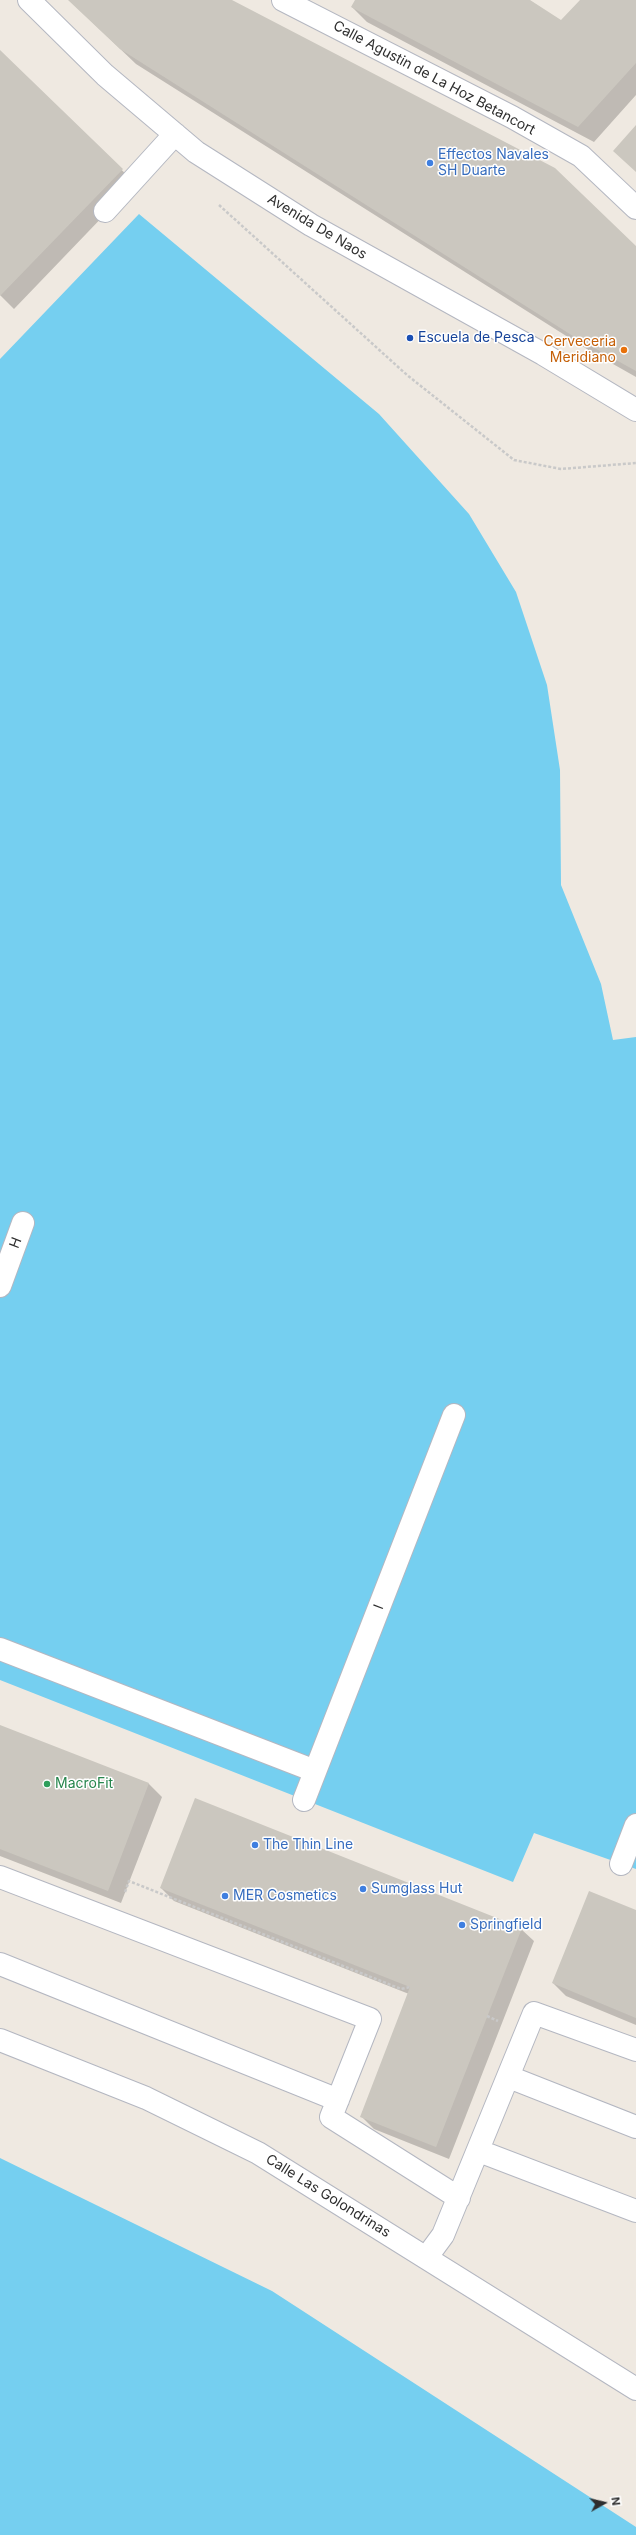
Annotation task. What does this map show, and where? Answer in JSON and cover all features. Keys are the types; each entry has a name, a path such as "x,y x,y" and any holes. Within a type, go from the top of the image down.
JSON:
{"street":[{"name":"Avenida De Naos","path":"29,0 105,75 196,152 311,225 543,354 636,410"},
{"name":"Calle Agustin de La Hoz Betancort","path":"283,0 505,113 581,156 636,208"},
{"path":"105,210 175,134"},
{"name":"H","path":"0,1286 23,1223"},
{"name":"I","path":"304,1800 454,1415"},
{"path":"0,1649 315,1771"},
{"path":"621,1864 636,1825"},
{"path":"0,1877 370,2019 331,2117 459,2198"},
{"path":"0,1964 338,2100"},
{"path":"426,2258 443,2235 479,2151 534,2012 636,2050"},
{"name":"Calle Las Golondrinas","path":"0,2040 146,2098 258,2153 636,2389"},
{"path":"509,2077 636,2127"},
{"path":"479,2151 636,2211"}],"path":[{"path":"218,203 407,375 514,460 561,469 636,463"},
{"path":"113,1921 129,1882 401,1989 410,1987"}],"water":[{"path":"139,214 379,414 469,514 516,592 547,685 560,770 561,885 601,984 613,1040 636,1037 636,1869 534,1833 513,1882 0,1680 0,359"},
{"path":"0,2158 272,2291 636,2527 636,2535 0,2535"}],"building":[{"path":"68,0 232,0 555,168 636,246 636,371 573,336 120,49"},
{"path":"355,0 530,0 561,20 580,0 636,0 636,63 578,127 351,7"},
{"path":"0,50 123,169 0,296"},
{"path":"636,125 636,172 613,151"},
{"path":"0,1725 149,1783 108,1891 0,1849"},
{"path":"195,1798 522,1928 436,2147 360,2117 410,1987 160,1888"},
{"path":"589,1891 636,1910 636,2018 552,1983"}],"place":[{"name":"Effectos Navales SH Duarte","path":"430,163"},
{"name":"Escuela de Pesca","path":"410,338"},
{"name":"Cerveceria Meridiano","path":"624,350"},
{"name":"MacroFit","path":"47,1784"},
{"name":"The Thin Line","path":"255,1845"},
{"name":"Sumglass Hut","path":"363,1889"},
{"name":"MER Cosmetics","path":"225,1896"},
{"name":"Springfield","path":"462,1925"}]}
